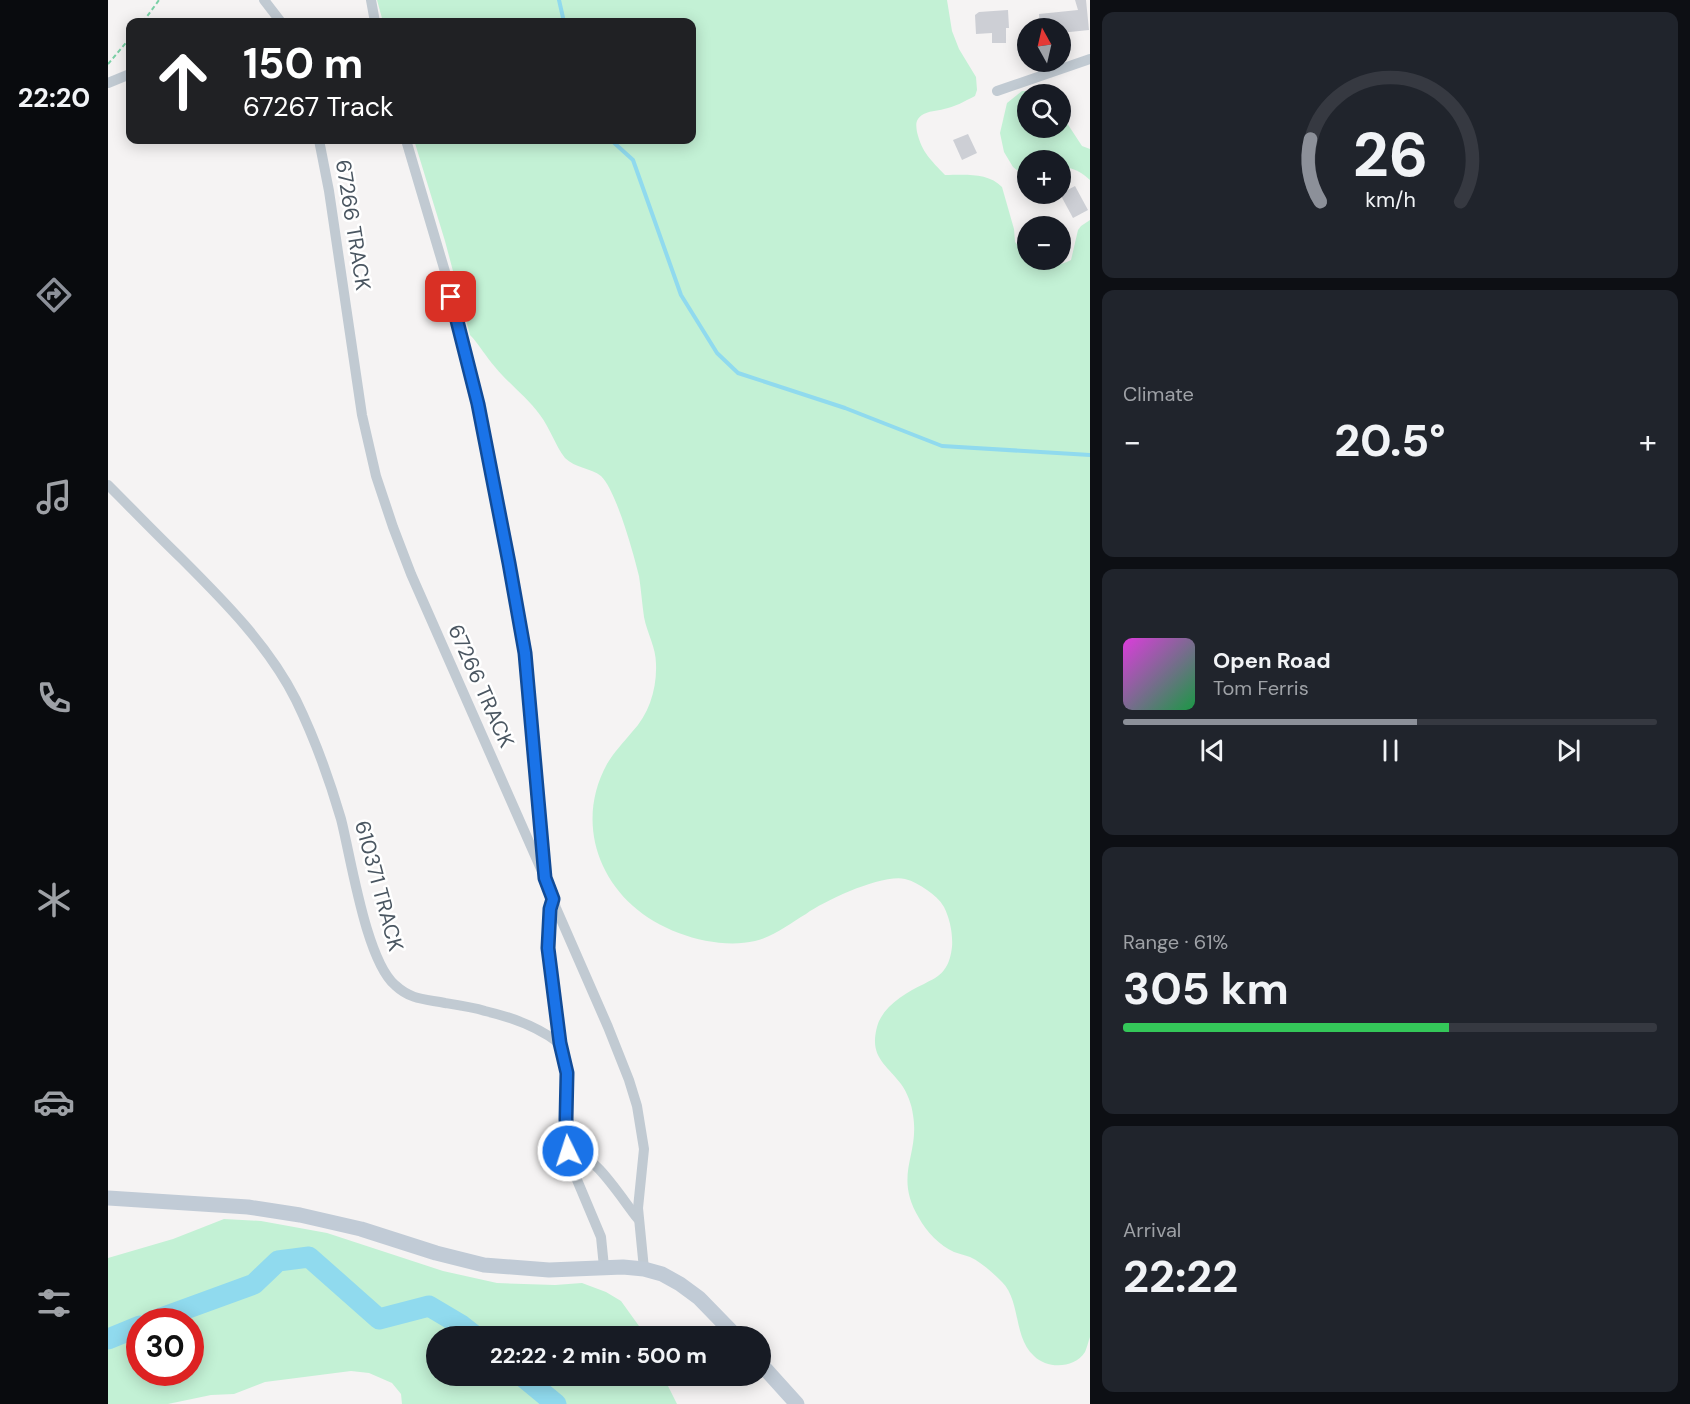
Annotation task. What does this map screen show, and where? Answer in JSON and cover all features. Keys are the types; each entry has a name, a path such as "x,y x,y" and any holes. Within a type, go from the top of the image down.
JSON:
{"street":[{"path":"264,0 278,18"},
{"path":"371,0 374,18"},
{"path":"997,91 1090,59"},
{"path":"108,83 126,76"},
{"name":"67266 TRACK","path":"320,144 329,191 362,415 393,527 411,574 608,1027 637,1106 644,1149 638,1208 644,1269"},
{"path":"407,144 446,275 468,362 509,563 525,653 545,878"},
{"name":"610371 TRACK","path":"108,486 229,607 256,640 295,699 322,763 340,818 368,932 385,975 394,985 413,997 484,1010 507,1017 539,1030 560,1043"},
{"path":"553,899 550,909 548,948 560,1043 567,1073 567,1146 572,1168 601,1237 604,1267"},
{"path":"567,1146 576,1149 593,1163 639,1220"},
{"path":"108,1198 248,1208 300,1215 361,1229 436,1253 484,1264 549,1269 604,1267 644,1269 662,1274 680,1284 726,1326"},
{"path":"771,1375 797,1404"}],"path":[{"path":"146,18 159,0"},
{"path":"108,64 126,43"}],"green space":[{"path":"377,0 947,0 952,31 959,49 976,77 977,90 975,96 960,104 927,113 918,119 917,129 924,151 945,175 983,177 1002,187 1017,244 1017,270 1071,270 1078,230 1090,220 1090,1337 1085,1352 1080,1358 1067,1364 1053,1365 1034,1356 1023,1339 1012,1299 1002,1282 978,1262 954,1252 929,1233 912,1203 908,1189 914,1129 912,1111 903,1087 877,1053 875,1037 880,1020 889,1007 910,991 937,976 947,965 952,947 951,932 946,912 939,900 914,882 895,878 883,880 854,889 827,902 762,939 740,943 707,941 659,924 633,906 608,875 594,840 594,802 599,783 607,764 643,717 651,701 655,683 656,658 644,617 637,566 624,523 607,483 597,473 573,464 565,458 540,415 500,373 470,335 445,241 415,144 696,144 696,18 382,18"},
{"path":"1017,95 1017,138 1071,138 1071,129 1082,146 1090,149 1090,180 1077,170 1071,168 1071,150 1017,150 1017,170 1013,167 1004,152 1000,133 1007,103"},
{"path":"224,1219 261,1221 327,1233 443,1271 497,1283 555,1285 582,1283 606,1292 621,1301 639,1326 426,1326 426,1386 668,1386 677,1404 402,1404 401,1394 392,1383 369,1373 351,1371 265,1382 234,1394 211,1395 168,1404 108,1404 108,1258 173,1239"}],"building":[{"path":"1075,0 1086,0 1089,30 1071,32 1071,18 1039,18 1039,14 1078,10"},
{"path":"1008,10 1009,28 1006,28 1006,43 992,43 992,33 976,34 975,15 979,12"},
{"path":"968,134 977,153 962,160 953,140"},
{"path":"1075,186 1088,210 1073,218 1065,204 1071,204 1071,188"}],"waterway":[{"path":"559,0 563,18"},
{"path":"615,144 633,160 681,295 717,353 738,373 845,408 942,446 1090,455"},
{"path":"188,1308 254,1284 278,1261 309,1257 379,1319 429,1306 462,1326"},
{"path":"108,1339 126,1332"},
{"path":"534,1386 556,1404"}],"route":[{"path":"451,297 478,404 525,653 545,878 553,899 550,909 548,948 551,984 567,1073 568,1151"}]}
